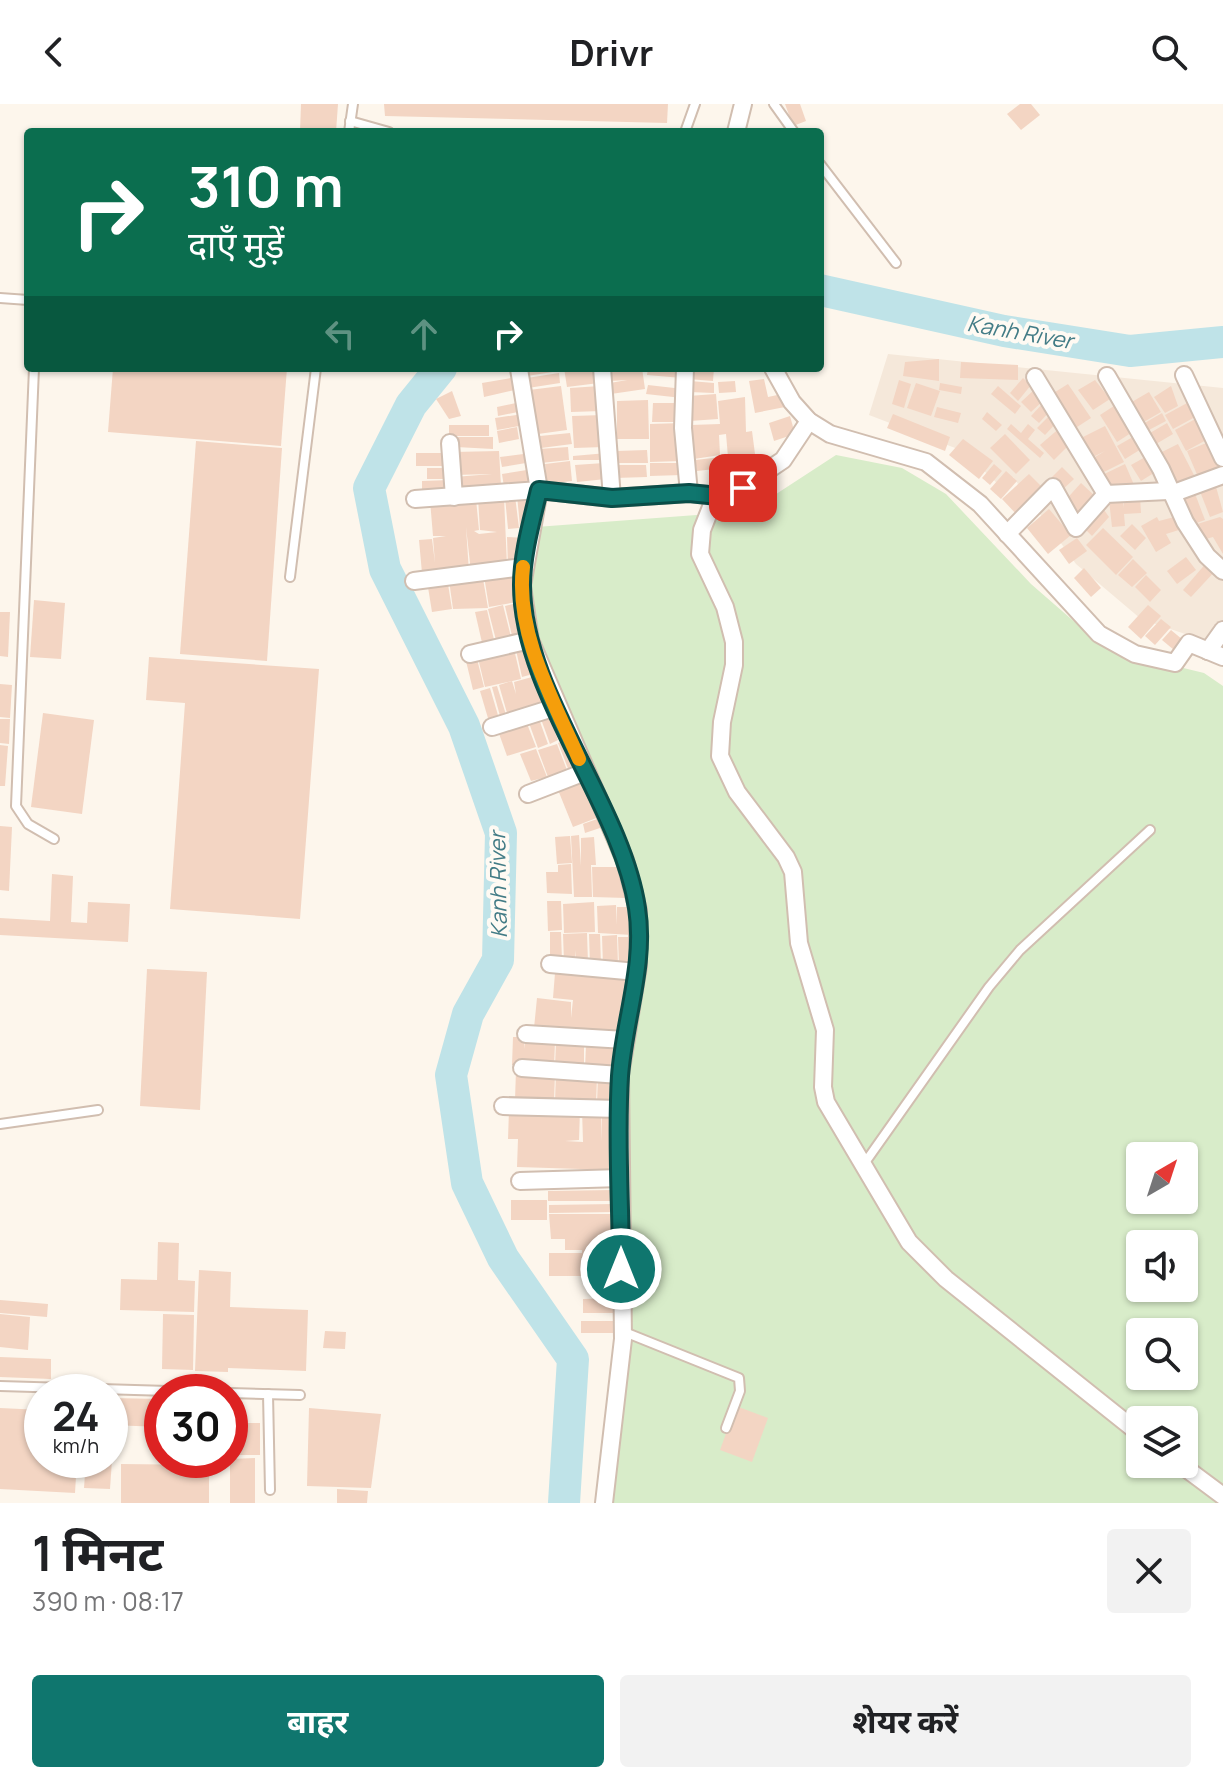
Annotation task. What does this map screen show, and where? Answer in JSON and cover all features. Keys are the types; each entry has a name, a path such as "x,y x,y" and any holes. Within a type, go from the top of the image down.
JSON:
{"street":[{"path":"737,128 743,104"},
{"path":"519,372 539,490 523,567 522,586 530,640 630,876 638,910 637,972 620,1075 621,1330 604,1503"},
{"path":"602,372 612,498"},
{"path":"685,372 683,428 689,493"},
{"path":"775,372 792,402 809,421 830,434 926,462 980,504 1099,634 1135,654 1175,663 1189,643 1216,654 1223,630"},
{"path":"1184,375 1223,458"},
{"path":"1107,376 1161,469 1185,522 1207,556 1223,571"},
{"path":"1035,377 1106,494"},
{"path":"415,499 539,490 612,498 689,493 728,497 783,460 809,421"},
{"path":"450,443 454,497"},
{"path":"1007,534 1053,487 1076,528 1106,494 1171,492 1223,475"},
{"path":"715,497 702,530 700,554 725,607 734,642 734,665 720,732 720,756 737,792 786,857 793,872 799,943 824,1021 824,1094 892,1216 921,1255 946,1279 1126,1423"},
{"path":"414,581 523,567"},
{"path":"470,654 530,640"},
{"path":"492,727 556,707"},
{"path":"528,794 585,772"},
{"path":"550,964 637,972"},
{"path":"526,1034 625,1040"},
{"path":"522,1068 620,1075"},
{"path":"503,1106 620,1109"},
{"path":"520,1181 621,1178"},
{"path":"1198,1477 1223,1496"}],"lane":[{"path":"349,128 353,104"},
{"path":"686,128 695,104"},
{"path":"774,104 791,128"},
{"path":"350,121 375,128"},
{"path":"824,169 896,263"},
{"path":"0,298 24,300"},
{"path":"34,372 16,806 20,817 54,839"},
{"path":"290,577 316,372"},
{"path":"864,1164 989,987 1020,950 1150,830"},
{"path":"0,1124 98,1110"},
{"path":"621,1330 739,1378 740,1391 726,1428"},
{"path":"0,1386 144,1390"},
{"path":"248,1393 300,1395"},
{"path":"268,1394 270,1490"}],"shaded area":[{"path":"888,354 1223,388 1223,655 1188,635 1141,619 1076,564 1013,477 1000,486 963,451 869,415"}],"green space":[{"path":"836,455 902,468 946,494 1031,584 1085,631 1138,657 1204,673 1223,686 1223,1503 605,1503 617,1395 618,1207 638,938 619,873 525,645 515,602 536,527 750,511"}],"building":[{"path":"301,104 338,104 336,128 300,128"},
{"path":"384,104 668,104 667,123 385,116"},
{"path":"785,104 800,104 806,121 793,126"},
{"path":"1020,104 1031,104 1040,115 1021,130 1007,114"},
{"path":"939,359 939,381 903,376 905,362"},
{"path":"961,362 1018,365 1018,380 960,378"},
{"path":"113,372 287,372 281,446 108,432"},
{"path":"526,372 553,372 527,376"},
{"path":"565,372 598,372 599,383 567,387"},
{"path":"609,372 643,372 645,389 611,394 610,383 627,380 610,381"},
{"path":"647,372 683,372 682,378 647,375"},
{"path":"689,372 714,372 713,381 688,379"},
{"path":"559,373 560,383 528,388 527,378"},
{"path":"517,377 519,389 484,397 482,383"},
{"path":"1023,378 1031,385 1018,401 1010,393"},
{"path":"764,379 768,397 782,394 785,407 755,413 749,381"},
{"path":"899,380 911,384 904,408 892,404"},
{"path":"1095,380 1110,399 1093,410 1078,390"},
{"path":"690,381 714,383 714,393 689,392"},
{"path":"735,381 736,392 719,393 718,382"},
{"path":"916,383 940,391 931,416 907,408"},
{"path":"940,383 962,387 961,394 939,390"},
{"path":"1068,384 1091,418 1074,429 1052,394"},
{"path":"648,385 683,389 682,398 646,394"},
{"path":"561,386 567,430 538,434 529,390"},
{"path":"600,386 602,411 571,412 570,388"},
{"path":"998,386 1021,406 1015,414 991,394"},
{"path":"1171,386 1178,406 1165,413 1154,397"},
{"path":"1036,388 1046,398 1031,412 1021,402"},
{"path":"452,391 461,416 449,419 436,399"},
{"path":"1149,392 1161,412 1142,423 1130,403"},
{"path":"716,394 718,419 690,421 688,396"},
{"path":"745,397 746,432 752,431 755,454 728,457 726,434 719,435 720,455 694,459 691,425 720,424 718,401"},
{"path":"648,400 649,439 617,439 617,401"},
{"path":"1044,402 1052,409 1039,423 1031,416"},
{"path":"1189,402 1197,416 1173,429 1165,415"},
{"path":"516,403 518,412 498,416 497,407"},
{"path":"653,403 675,403 675,422 652,422"},
{"path":"1117,404 1134,431 1117,442 1100,415"},
{"path":"937,407 961,413 958,423 934,417"},
{"path":"987,412 1002,425 996,431 982,419"},
{"path":"1053,412 1059,420 1045,435 1037,428"},
{"path":"1162,413 1166,421 1147,431 1143,424"},
{"path":"523,414 525,425 497,430 495,418"},
{"path":"893,414 950,437 945,451 887,428"},
{"path":"603,415 604,447 574,448 572,416"},
{"path":"790,416 795,434 774,441 769,423"},
{"path":"1199,417 1210,438 1186,451 1175,430"},
{"path":"682,423 681,461 650,462 650,424"},
{"path":"1167,423 1173,434 1156,444 1150,433"},
{"path":"1011,424 1021,433 1028,424 1035,430 1028,439 1044,453 1040,458 1007,429"},
{"path":"449,425 489,425 489,436 449,436"},
{"path":"1062,426 1072,442 1054,460 1040,445"},
{"path":"1105,426 1124,462 1098,475 1090,460 1105,451 1089,459 1079,439"},
{"path":"517,427 519,439 499,443 497,431"},
{"path":"570,433 572,444 541,448 540,436"},
{"path":"1005,434 1030,460 1016,474 990,448"},
{"path":"1138,434 1146,446 1125,459 1117,446"},
{"path":"455,437 493,437 493,449 456,447"},
{"path":"963,439 993,461 979,479 949,455"},
{"path":"196,441 282,448 267,661 180,654"},
{"path":"1211,441 1223,467 1198,477 1187,451"},
{"path":"1178,444 1195,477 1173,488 1156,455"},
{"path":"568,447 569,460 541,463 539,449"},
{"path":"647,450 648,463 616,463 616,451"},
{"path":"499,451 501,486 454,489 454,477 492,474 454,475 453,452"},
{"path":"416,453 449,453 449,466 416,466"},
{"path":"531,453 532,462 502,467 500,457"},
{"path":"607,453 607,460 573,460 573,456"},
{"path":"1147,456 1157,471 1141,481 1131,465"},
{"path":"722,457 723,468 697,471 695,460"},
{"path":"753,458 754,469 728,472 727,461"},
{"path":"570,461 572,481 547,484 545,464"},
{"path":"604,463 606,479 577,482 575,465"},
{"path":"650,463 682,463 682,475 650,476"},
{"path":"994,464 1002,471 990,485 982,478"},
{"path":"1125,464 1135,487 1106,492 1096,478"},
{"path":"615,465 646,465 647,477 615,478"},
{"path":"1062,467 1074,479 1060,492 1049,480"},
{"path":"427,468 450,468 450,479 427,479"},
{"path":"533,469 536,482 504,487 502,474"},
{"path":"1006,471 1017,481 1001,499 990,489"},
{"path":"1029,474 1046,491 1019,517 1002,499"},
{"path":"450,480 450,490 422,490 422,481"},
{"path":"1081,483 1098,499 1079,519 1063,503"},
{"path":"1215,483 1223,512 1210,517 1199,489"},
{"path":"1194,491 1205,520 1191,525 1180,496"},
{"path":"517,495 527,495 530,526 520,527"},
{"path":"515,496 519,528 508,529 505,497"},
{"path":"1140,496 1141,513 1124,514 1125,526 1112,527 1109,500 1122,499 1124,508 1123,497"},
{"path":"504,497 507,566 484,570 482,562 483,571 471,572 466,527 469,572 422,573 419,540 432,539 435,563 433,538 446,536 433,536 430,500 476,499 479,530 474,531 479,534 497,532 480,530 478,498"},
{"path":"1102,507 1109,517 1092,536 1082,526"},
{"path":"1049,509 1071,535 1048,554 1027,528"},
{"path":"1178,516 1182,529 1166,534 1171,543 1156,552 1141,526 1157,517 1159,521"},
{"path":"1220,517 1223,519 1223,554 1213,537 1199,541 1194,525"},
{"path":"1132,524 1146,538 1135,550 1120,536"},
{"path":"1103,528 1133,557 1116,575 1086,545"},
{"path":"507,537 526,538 521,565 508,566"},
{"path":"1077,538 1087,551 1069,564 1059,550"},
{"path":"1186,557 1196,570 1177,584 1167,571"},
{"path":"1133,559 1147,573 1132,587 1118,575"},
{"path":"1208,561 1217,569 1191,597 1183,590"},
{"path":"1084,568 1101,588 1091,597 1074,578"},
{"path":"512,569 517,602 489,607 484,576"},
{"path":"482,573 488,608 453,609 449,580"},
{"path":"1146,575 1161,590 1150,602 1135,587"},
{"path":"447,578 452,609 432,612 427,581"},
{"path":"34,600 65,603 61,659 30,657"},
{"path":"517,603 526,637 513,640 505,606"},
{"path":"503,605 512,641 497,644 488,609"},
{"path":"1148,605 1161,616 1141,639 1128,627"},
{"path":"487,610 495,644 483,647 475,612"},
{"path":"0,612 10,612 8,657 0,656"},
{"path":"1161,619 1171,627 1155,645 1145,636"},
{"path":"1171,630 1183,640 1174,650 1162,640"},
{"path":"530,646 537,673 522,677 516,650"},
{"path":"514,649 521,679 485,687 477,654"},
{"path":"476,655 484,687 473,690 465,657"},
{"path":"149,657 319,669 300,919 170,909 185,703 146,700"},
{"path":"539,675 550,706 509,720 499,685 512,681 516,694 514,682"},
{"path":"0,684 12,685 10,718 0,717"},
{"path":"497,686 508,721 502,723 492,687"},
{"path":"490,688 500,722 490,725 480,691"},
{"path":"43,713 94,720 82,814 31,807"},
{"path":"549,716 558,740 550,744 541,719"},
{"path":"0,719 10,719 9,744 0,743"},
{"path":"539,719 548,744 538,748 529,723"},
{"path":"526,721 536,747 507,756 497,728"},
{"path":"568,739 579,767 569,771 558,743"},
{"path":"557,744 567,770 548,777 538,750"},
{"path":"0,745 8,746 5,786 0,786"},
{"path":"536,749 547,777 531,781 520,754"},
{"path":"582,775 593,809 596,808 599,817 573,827 556,785"},
{"path":"600,818 603,827 585,833 583,824"},
{"path":"0,826 12,827 9,891 0,890"},
{"path":"579,835 581,866 581,838 594,837 596,865 591,865 592,897 574,897 571,836"},
{"path":"570,836 572,863 557,864 555,837"},
{"path":"571,864 572,894 547,893 546,872 558,872 558,865"},
{"path":"592,867 626,867 626,898 593,897"},
{"path":"52,874 73,876 71,922 87,923 88,902 130,904 128,942 0,935 0,918 50,921"},
{"path":"547,901 561,901 562,930 548,931"},
{"path":"594,902 595,932 564,933 563,904"},
{"path":"616,905 617,925 617,907 631,907 632,935 598,933 597,906"},
{"path":"550,932 561,932 562,961 550,961"},
{"path":"587,933 588,963 576,963 576,950 575,962 564,962 563,934"},
{"path":"589,934 600,934 601,965 590,966"},
{"path":"617,935 618,965 603,966 602,936"},
{"path":"618,937 633,937 634,966 619,966"},
{"path":"147,969 207,972 200,1110 140,1106"},
{"path":"566,970 629,974 624,1037 534,1028 537,998 571,1002 571,1018 573,1000 553,998 555,973 566,974"},
{"path":"513,1037 525,1037 524,1049 526,1039 555,1042 554,1066 512,1065"},
{"path":"556,1042 584,1045 584,1068 555,1067"},
{"path":"618,1044 617,1071 585,1068 586,1045"},
{"path":"516,1070 555,1072 554,1102 515,1100"},
{"path":"556,1072 597,1077 596,1104 555,1102"},
{"path":"598,1075 617,1076 616,1105 597,1104"},
{"path":"509,1110 580,1110 579,1140 565,1141 583,1142 582,1110 601,1110 601,1142 602,1110 615,1111 613,1170 517,1167 518,1139 508,1139"},
{"path":"613,1190 613,1201 548,1201 548,1191"},
{"path":"511,1200 547,1200 547,1220 511,1220"},
{"path":"614,1204 614,1212 549,1213 549,1205"},
{"path":"549,1214 613,1214 613,1258 581,1258 581,1276 549,1276 549,1253 582,1253 582,1250 565,1250 565,1239 551,1239"},
{"path":"158,1242 179,1243 178,1280 195,1281 194,1312 120,1310 121,1279 157,1280"},
{"path":"584,1259 612,1259 613,1287 584,1287"},
{"path":"199,1270 231,1272 230,1307 308,1310 306,1371 228,1368 228,1372 195,1371"},
{"path":"615,1298 615,1313 583,1313 583,1299"},
{"path":"0,1300 48,1304 47,1317 0,1313"},
{"path":"0,1314 30,1317 28,1350 0,1347"},
{"path":"163,1314 194,1315 193,1370 162,1369"},
{"path":"581,1321 616,1321 616,1333 581,1333"},
{"path":"325,1331 346,1332 345,1349 323,1348"},
{"path":"0,1357 51,1359 51,1374 0,1377"},
{"path":"128,1398 144,1399 144,1426 128,1426"},
{"path":"736,1406 768,1418 752,1462 720,1450"},
{"path":"0,1408 24,1409 24,1478 76,1478 75,1493 0,1489"},
{"path":"309,1408 381,1414 371,1488 307,1486"},
{"path":"248,1423 260,1423 260,1455 248,1455"},
{"path":"248,1458 255,1458 255,1503 230,1503 230,1478 248,1478"},
{"path":"128,1464 144,1464 144,1478 209,1478 209,1503 121,1503 121,1478 128,1478"},
{"path":"85,1478 111,1478 110,1489 84,1488"},
{"path":"337,1489 368,1491 367,1503 337,1503"}],"waterway":[{"name":"Kanh River","path":"824,291 1004,331 1130,351 1223,342"},
{"name":"Kanh River","path":"438,372 411,405 369,488 385,569 464,726 501,833 498,960 468,1014 451,1075 467,1183 503,1258 573,1359 564,1503"}],"slow traffic":[{"path":"523,567 522,586 530,640 579,759"}],"route":[{"path":"621,1269 620,1075 638,966 638,910 625,860 556,707 530,640 522,586 523,567 539,490 612,498 689,493 728,497 743,488"}]}
